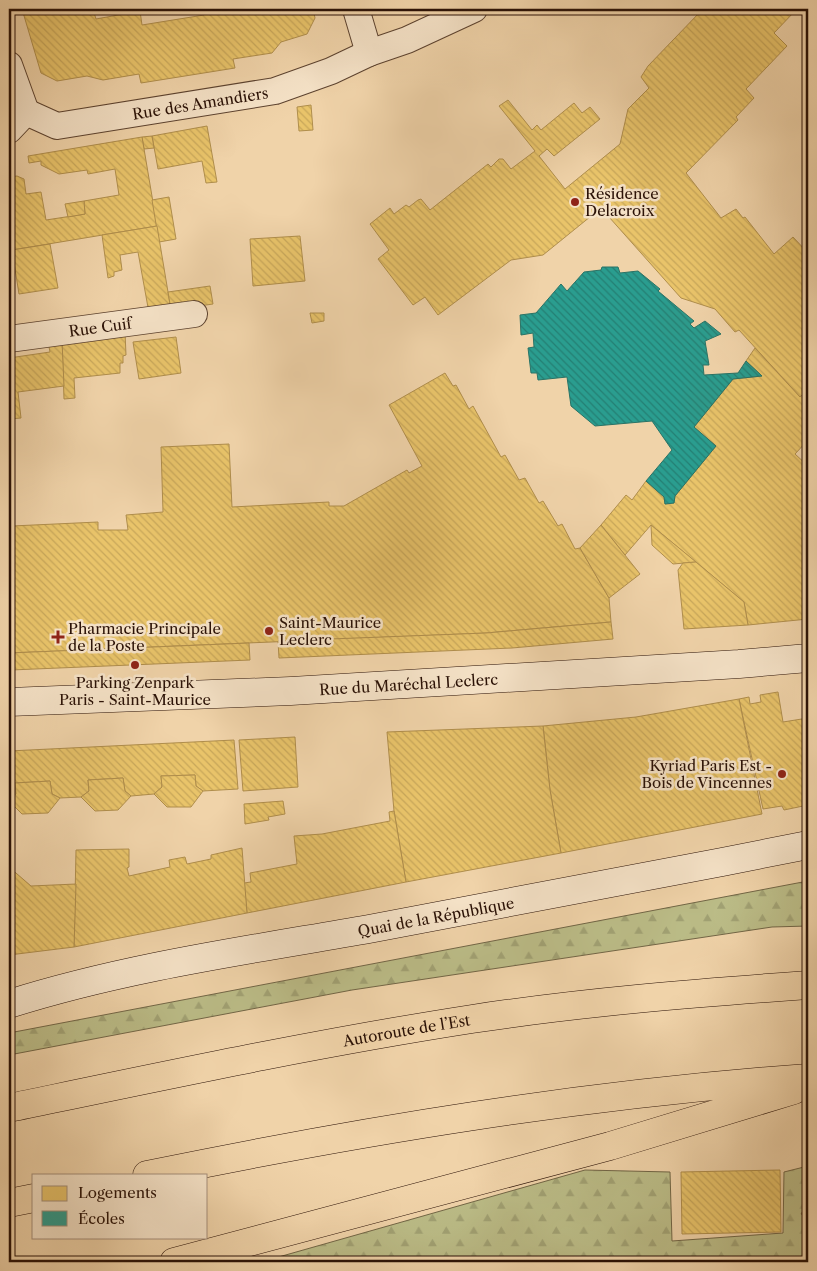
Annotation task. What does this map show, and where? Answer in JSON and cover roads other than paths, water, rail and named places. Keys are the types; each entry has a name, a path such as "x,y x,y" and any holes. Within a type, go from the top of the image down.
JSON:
{"highway":[{"name":"Autoroute de l’Est","path":"9,1108 248,1059 474,1019 614,1002 808,984"},
{"path":"152,1174 401,1127 506,1110 720,1084 808,1078"},
{"path":"174,1262 610,1146 808,1085"},
{"path":"9,1203 32,1198"}],"main road":[{"name":"Rue du Maréchal Leclerc","path":"9,702 301,691 739,664 808,658"},
{"name":"Quai de la République","path":"9,1004 63,987 204,958 512,903 808,845"},
{"name":"Quai de la République","path":"9,987 63,987"}],"street":[{"path":"356,9 369,53"},
{"name":"Rue des Amandiers","path":"18,121 57,126 275,91 331,71 369,53 407,40 474,9"},
{"path":"9,65 18,121"},
{"name":"Rue Cuif","path":"10,335 194,314"}],"place":[{"name":"Résidence Delacroix","path":"575,202"},
{"name":"Saint-Maurice Leclerc","path":"269,631"},
{"name":"Pharmacie Principale de la Poste","path":"58,637"},
{"name":"Parking Zenpark Paris - Saint-Maurice","path":"135,665"},
{"name":"Kyriad Paris Est - Bois de Vincennes","path":"782,774"}]}
